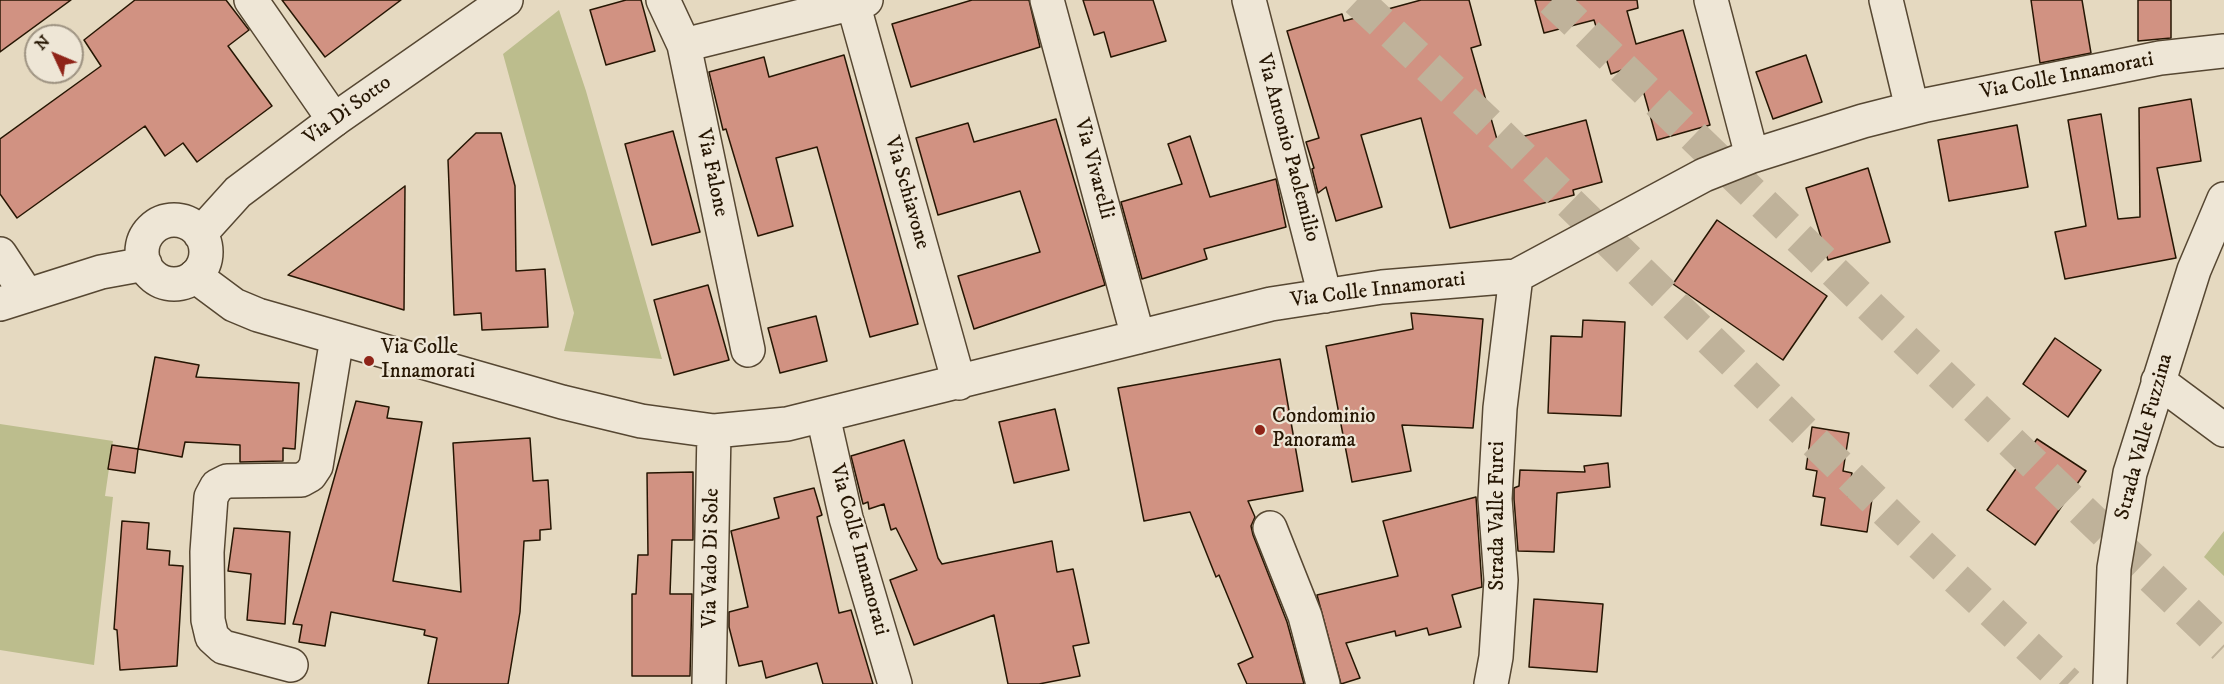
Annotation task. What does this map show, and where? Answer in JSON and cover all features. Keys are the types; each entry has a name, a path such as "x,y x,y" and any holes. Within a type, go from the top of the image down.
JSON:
{"street":[{"path":"252,0 334,120"},
{"name":"Via Di Sotto","path":"200,234 237,192 334,120 506,0"},
{"name":"Via Falone","path":"663,0 684,45 748,350"},
{"name":"Via Vivarelli","path":"1047,0 1138,338"},
{"name":"Via Antonio Paolemilio","path":"1249,0 1326,296"},
{"path":"1711,0 1752,156"},
{"path":"1886,0 1912,108"},
{"path":"684,45 860,2"},
{"name":"Via Schiavone","path":"860,2 959,383"},
{"name":"Via Colle Innamorati","path":"195,276 234,305 258,315 641,421 714,431 787,424 1271,304 1382,287 1516,276 1704,175 1752,156 1912,108 2160,58 2224,51"},
{"name":"Strada Valle Fuzzina","path":"2110,684 2114,568 2130,473 2194,270 2224,199"},
{"path":"164,222 184,222 200,234 207,251 202,269 195,276 177,284 166,283 158,279 145,264 143,254 148,234 164,222"},
{"path":"0,254 13,299 101,272 145,264"},
{"name":"Strada Valle Furci","path":"1491,684 1496,657 1501,580 1495,499 1500,408 1516,276"},
{"path":"291,665 223,647 212,637 208,620 207,552 211,497 217,486 226,481 301,480 310,475 316,466 337,338"},
{"path":"2158,381 2224,430"},
{"name":"Via Colle Innamorati","path":"823,416 846,518 895,684"},
{"name":"Via Vado Di Sole","path":"709,684 714,431"},
{"path":"1270,528 1305,616 1323,684"}],"green space":[{"path":"559,10 586,91 662,359 564,351 574,313 503,54"},
{"path":"0,424 113,441 105,496 113,497 94,665 0,650"},
{"path":"2224,531 2224,576 2204,557"}],"building":[{"path":"0,0 71,0 38,24 24,24 24,34 0,52"},
{"path":"135,0 226,0 249,30 228,46 272,106 197,162 183,143 165,156 145,126 17,218 0,194 0,139 76,84 84,84 84,78 101,66 84,40"},
{"path":"282,0 401,0 325,57"},
{"path":"626,0 641,0 655,51 606,65 590,10"},
{"path":"972,0 1029,0 1040,47 911,87 892,24"},
{"path":"1083,0 1153,0 1166,41 1111,57 1104,32 1094,35"},
{"path":"1421,0 1469,0 1481,45 1471,48 1498,143 1586,120 1602,182 1573,190 1574,195 1450,228 1421,118 1361,135 1382,207 1336,221 1326,187 1318,193 1312,169 1314,168 1306,142 1319,138 1287,31 1342,14 1344,21"},
{"path":"1535,0 1637,0 1638,8 1627,11 1636,44 1683,30 1710,125 1657,140 1636,65 1611,74 1594,20 1544,33"},
{"path":"2031,0 2082,0 2091,53 2040,63"},
{"path":"2138,0 2171,0 2171,38 2138,41"},
{"path":"844,55 918,324 870,337 817,147 776,158 793,226 758,236 726,129 723,130 709,72 764,57 769,77"},
{"path":"1806,55 1822,102 1773,119 1756,72"},
{"path":"2191,99 2201,161 2157,168 2176,258 2065,279 2055,232 2086,226 2068,120 2101,114 2118,219 2140,217 2139,108"},
{"path":"1056,119 1105,285 974,329 958,276 1040,252 1020,191 938,215 916,138 968,123 974,142"},
{"path":"2017,125 2028,187 1949,201 1938,140"},
{"path":"673,131 700,232 652,245 625,144"},
{"path":"476,133 501,133 515,186 516,271 545,269 548,327 482,330 481,313 454,315 448,160"},
{"path":"1190,136 1210,197 1276,179 1286,227 1204,249 1207,259 1142,279 1121,202 1182,184 1168,144"},
{"path":"1868,168 1890,242 1828,260 1806,188"},
{"path":"405,186 404,310 288,275"},
{"path":"1717,220 1827,296 1783,360 1673,284"},
{"path":"708,285 729,360 674,375 654,300"},
{"path":"1411,313 1483,319 1473,428 1402,425 1411,471 1352,482 1326,346 1413,329"},
{"path":"816,316 827,361 780,373 768,328"},
{"path":"1583,320 1625,322 1621,416 1548,413 1551,336 1582,337"},
{"path":"2055,338 2101,370 2068,417 2023,384"},
{"path":"155,357 199,365 196,377 299,383 295,449 283,448 283,461 240,462 240,445 185,442 182,457 138,449"},
{"path":"1280,359 1303,491 1248,501 1255,517 1251,526 1253,535 1287,622 1304,684 1247,684 1238,664 1253,657 1219,575 1216,577 1190,512 1144,521 1118,388"},
{"path":"356,401 389,407 387,418 422,422 393,581 461,592 453,443 530,438 533,481 548,480 551,529 540,530 540,540 524,541 520,612 508,684 428,684 437,638 424,635 425,630 331,612 325,646 299,642 302,625 293,624"},
{"path":"1055,409 1069,470 1014,483 999,422"},
{"path":"1812,427 1849,433 1843,471 1852,473 1848,496 1872,499 1867,532 1821,525 1825,498 1813,496 1817,471 1806,469"},
{"path":"2037,439 2086,471 2035,545 1987,510"},
{"path":"904,440 938,558 942,564 1052,541 1057,572 1073,569 1089,643 1073,646 1080,676 1039,684 1008,684 994,615 914,645 890,580 917,570 896,528 891,530 884,504 869,509 868,502 863,504 851,456"},
{"path":"112,445 138,449 135,473 108,469"},
{"path":"1608,463 1610,487 1557,493 1554,552 1518,551 1514,488 1519,486 1520,470 1585,472 1584,466"},
{"path":"693,472 693,540 672,540 670,594 692,594 690,676 632,676 632,594 636,594 638,555 648,555 647,473"},
{"path":"814,488 822,515 817,517 839,613 851,610 873,684 823,684 817,663 766,678 762,661 739,666 729,627 729,612 748,607 731,531 779,518 774,498"},
{"path":"1476,497 1482,587 1452,595 1461,627 1429,635 1427,628 1396,636 1395,631 1346,643 1360,678 1341,684 1317,595 1398,576 1383,521"},
{"path":"122,521 149,523 147,549 170,551 169,565 183,566 177,666 120,670 117,630 114,629"},
{"path":"234,528 290,532 285,624 247,620 251,574 228,571"},
{"path":"1534,599 1603,604 1597,672 1529,667"}],"tunnel":[{"path":"1357,0 1488,123 1901,526 2068,684"},
{"path":"1552,0 2224,647"}],"place":[{"name":"Via Colle Innamorati","path":"369,361"},
{"name":"Condominio Panorama","path":"1260,430"}]}
